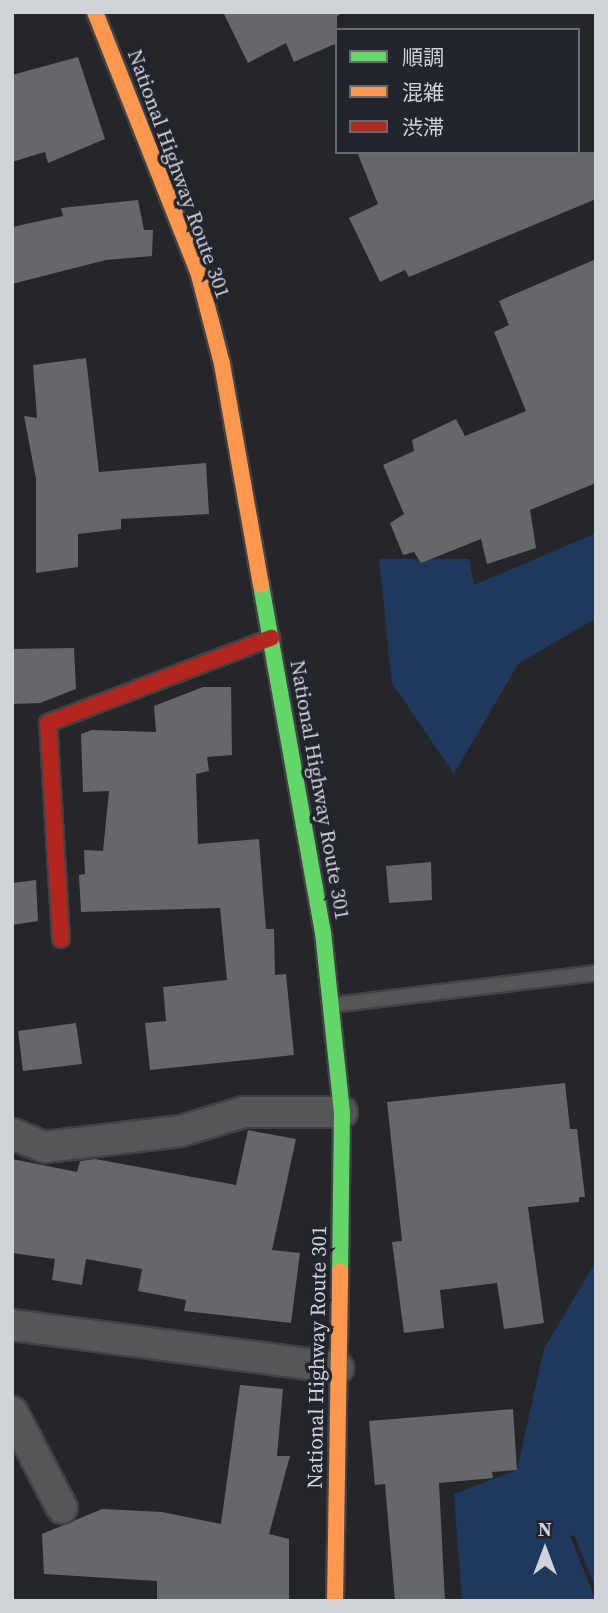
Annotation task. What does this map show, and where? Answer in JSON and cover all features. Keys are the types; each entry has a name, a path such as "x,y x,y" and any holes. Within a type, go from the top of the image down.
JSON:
{"main road":[{"name":"National Highway Route 301","path":"95,12 199,275 222,364 271,638 301,786 331,1005 342,1112 335,1601"},
{"path":"61,939 48,723 271,638"}],"street":[{"path":"12,1134 45,1147 181,1130 244,1112 342,1112"},
{"path":"12,1325 338,1368"},
{"path":"12,1412 62,1508"}],"lane":[{"path":"331,1005 596,974"}],"shaded area":[{"path":"596,533 596,618 518,664 454,774 392,683 379,559 469,559 474,585"},
{"path":"596,1261 596,1517 592,1521 596,1519 596,1588 574,1535 570,1536 596,1601 462,1601 454,1494 517,1470 544,1349"}],"building":[{"path":"223,12 344,12 337,16 335,44 294,62 286,43 248,63"},
{"path":"78,57 105,139 48,163 45,152 12,162 12,75"},
{"path":"596,152 596,199 409,277 405,270 380,282 349,218 378,204 358,154"},
{"path":"138,200 144,230 153,230 152,256 106,260 12,284 12,227 63,216 61,208"},
{"path":"596,259 596,483 530,510 536,548 487,564 481,539 421,563 414,552 403,555 390,523 404,514 383,465 414,451 412,440 456,419 465,436 526,411 494,332 509,325 499,301"},
{"path":"86,358 99,472 206,463 209,514 121,519 121,529 78,534 78,567 36,573 36,479 24,416 37,418 33,365"},
{"path":"74,648 76,689 40,703 12,704 12,649"},
{"path":"203,687 231,687 232,755 207,757 209,771 196,774 198,844 259,839 266,929 274,929 275,975 286,974 294,1055 150,1070 145,1023 166,1021 163,987 227,980 220,908 81,912 79,875 85,874 84,850 103,851 109,791 83,792 81,734 92,730 156,732 154,706"},
{"path":"431,862 432,900 389,903 386,866"},
{"path":"36,880 38,921 12,925 12,883"},
{"path":"76,1023 82,1064 23,1071 18,1031"},
{"path":"565,1083 570,1129 577,1129 585,1197 579,1197 579,1202 528,1207 544,1323 504,1329 497,1283 440,1290 444,1328 404,1333 392,1242 402,1241 387,1102"},
{"path":"248,1130 296,1139 272,1250 300,1253 291,1323 184,1311 186,1300 138,1291 142,1269 86,1259 82,1285 52,1280 55,1259 12,1253 12,1159 77,1172 80,1161 95,1159 236,1185"},
{"path":"240,1385 283,1389 277,1456 290,1456 269,1534 289,1539 289,1601 157,1601 157,1581 44,1574 42,1534 102,1509 162,1512 221,1524"},
{"path":"513,1409 517,1470 492,1472 493,1478 439,1483 445,1601 395,1601 385,1484 375,1485 369,1421"}],"traffic: fast":[{"path":"261,585 323,932 342,1112 340,1271"}],"traffic: slow":[{"path":"95,12 199,275 222,364 261,585"},
{"path":"335,1601 340,1271"}],"traffic: jam":[{"path":"61,939 48,723 271,638"}]}
